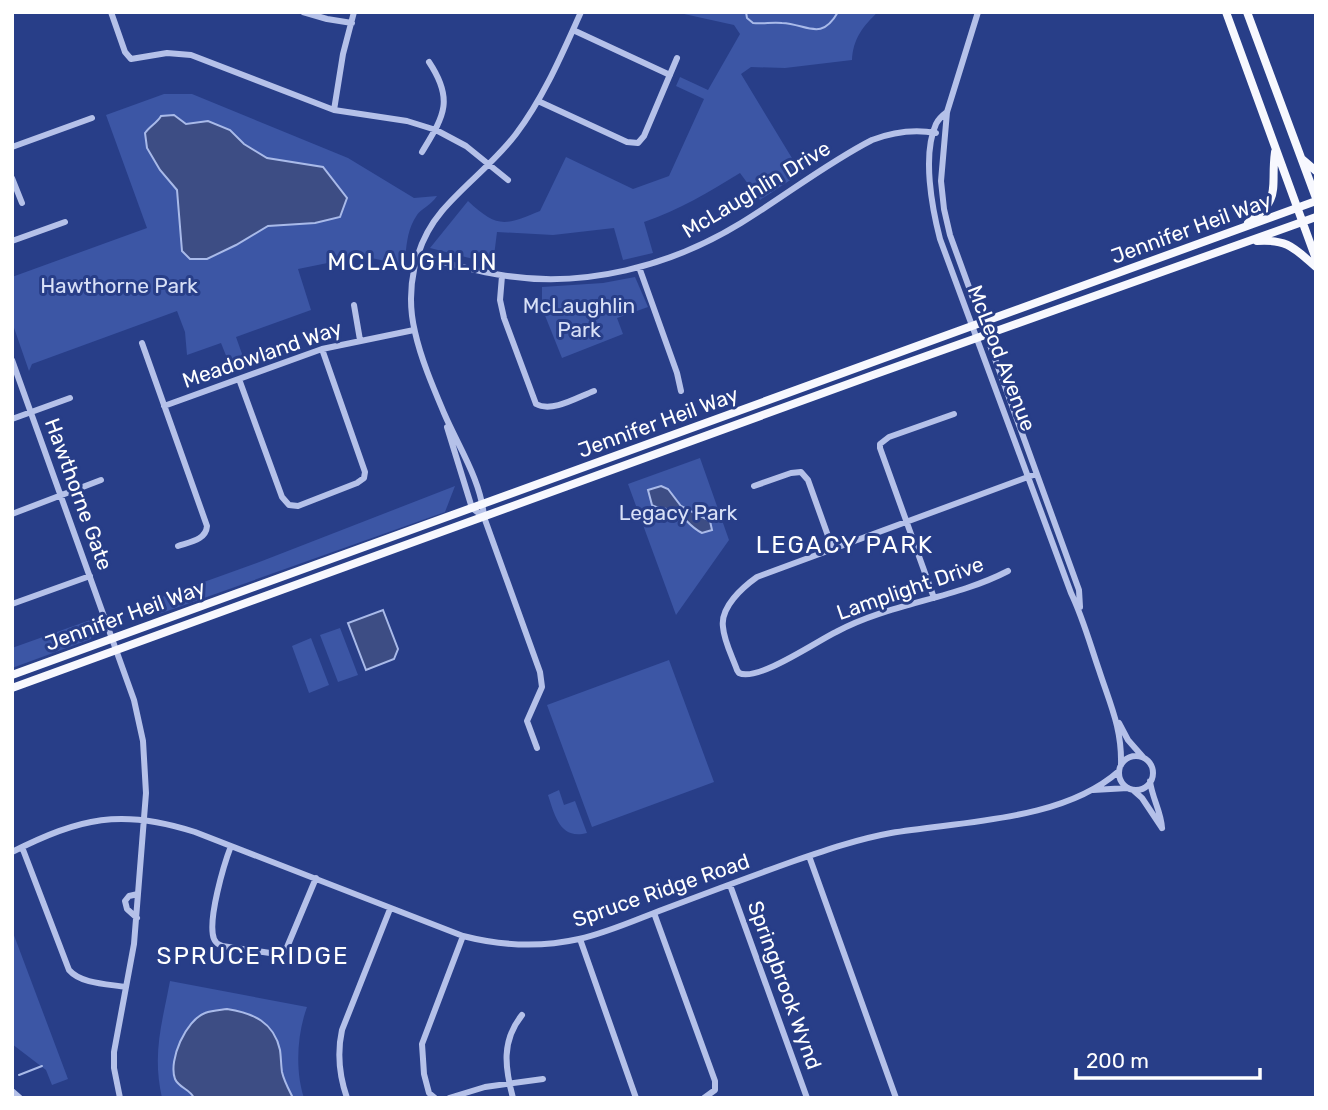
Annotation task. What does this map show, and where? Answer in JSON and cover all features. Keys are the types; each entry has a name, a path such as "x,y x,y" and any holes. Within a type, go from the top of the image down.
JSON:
{"main road":[{"path":"1227,12 1316,259"},
{"path":"1247,12 1316,199"},
{"path":"1238,229 1264,211 1270,201 1275,190 1273,167 1276,149"},
{"path":"1300,157 1316,171"},
{"name":"Jennifer Heil Way","path":"12,675 1316,199"},
{"name":"Jennifer Heil Way","path":"12,688 1316,217"},
{"path":"1247,242 1286,243 1296,248 1316,267"}],"street":[{"path":"110,12 125,52 131,59 167,53 191,55 334,110 407,121 436,130 467,146 508,180"},
{"path":"303,12 352,23"},
{"path":"334,110 343,54 355,12"},
{"path":"484,517 472,508 443,412 414,330 412,285 417,256 440,213 490,165 516,135 538,101 582,12"},
{"name":"McLeod Avenue","path":"978,12 947,111 941,165 944,209 950,235 983,322 981,336 1028,477 1080,612 1117,720 1128,740 1144,758"},
{"path":"573,30 670,75"},
{"path":"538,101 627,142 638,143 644,136 677,58"},
{"path":"422,152 444,113 445,99 429,62"},
{"name":"McLeod Avenue","path":"947,111 937,123 934,132 930,180 934,217 971,326 981,336 1079,590 1080,612"},
{"path":"12,147 92,118"},
{"name":"McLaughlin Drive","path":"417,256 502,275 542,279 573,278 639,268 713,239 872,140 900,132 934,132 945,135"},
{"path":"12,177 22,204"},
{"path":"12,241 65,222"},
{"path":"639,268 681,391"},
{"path":"502,275 502,310 536,404 551,407 594,391"},
{"path":"354,305 360,340"},
{"name":"Meadowland Way","path":"164,406 322,349 414,330"},
{"name":"Meadowland Way","path":"142,343 207,526 202,537 178,547"},
{"path":"239,379 282,497 289,505 298,506 357,483 364,478 365,472 322,349"},
{"name":"Hawthorne Gate","path":"12,360 134,700 143,741 146,782 138,894"},
{"path":"12,419 70,398"},
{"path":"443,412 483,504 484,517 541,677 542,687 527,721 537,748"},
{"path":"934,598 880,451 880,444 889,437 954,414"},
{"path":"754,486 791,473 802,472 808,480 832,547"},
{"name":"Lamplight Drive","path":"1008,571 934,598 855,622 748,676 739,673 722,625 736,595 757,577 832,547 1036,474"},
{"path":"12,514 102,480"},
{"path":"12,604 90,576"},
{"name":"McLeod Avenue","path":"1117,720 1121,748 1120,768"},
{"path":"1130,758 1144,758 1152,767 1152,794 1161,816 1162,828 1142,798 1120,779 1120,768 1130,758"},
{"name":"Spruce Ridge Road","path":"1088,792 1120,768"},
{"path":"1130,789 1142,789 1150,781"},
{"name":"Spruce Ridge Road","path":"12,852 62,828 84,822 113,818 168,823 463,936 494,944 526,946 580,939 809,856 889,834 1018,815 1088,792 1109,788 1130,789"},
{"path":"231,846 215,906 213,936 216,943 222,946 277,954 285,952 316,878"},
{"path":"22,847 69,970 74,976 86,980 126,987"},
{"path":"809,856 896,1098"},
{"name":"Springbrook Wynd","path":"730,885 807,1098"},
{"path":"120,1098 114,1052 137,918 138,894 127,897 125,904 137,918"},
{"path":"347,1098 338,1047 342,1030 390,909"},
{"path":"654,913 715,1081 715,1090 704,1098"},
{"path":"435,1098 429,1093 424,1074 422,1044 463,936"},
{"path":"580,939 636,1098"},
{"path":"513,1098 506,1068 507,1044 514,1025 523,1015"},
{"path":"449,1098 485,1087 543,1079"},
{"path":"12,1091 20,1098"}],"green space":[{"path":"675,12 878,12 860,33 852,60 785,68 751,67 741,74 801,173 760,200 740,173 682,206 644,222 653,253 623,260 614,228 553,235 497,232 493,264 430,248 468,201 486,216 501,222 518,220 540,211 566,157 633,189 669,176 704,99 676,86 680,77 708,90 740,34 734,25"},
{"name":"Hawthorne Park","path":"164,94 192,94 348,158 414,198 437,196 413,221 404,265 362,256 298,269 311,310 236,337 247,368 233,373 221,343 187,355 185,332 177,311 32,364 29,371 12,322 12,277 147,228 106,115"},
{"name":"McLaughlin Park","path":"635,277 648,307 617,318 623,334 562,358 542,308 542,287 603,283"},
{"name":"Legacy Park","path":"700,458 729,540 676,615 628,484"},
{"path":"455,486 445,512 159,614 154,600"},
{"path":"96,618 91,639 12,668 12,648"},
{"path":"340,628 358,675 338,682 320,635"},
{"path":"311,638 329,685 309,693 292,646"},
{"path":"669,660 714,782 592,827 547,705"},
{"path":"559,790 564,805 575,801 587,833 570,833 560,824 548,795"},
{"path":"12,930 68,1079 52,1085 46,1070 12,1044"},
{"path":"170,981 307,1007 298,1052 299,1076 304,1098 162,1098 158,1053"}],"shaded area":[{"path":"174,115 186,124 208,121 230,130 244,144 267,158 323,167 347,198 340,217 315,223 268,226 207,259 190,259 182,251 177,190 160,170 147,148 145,133 161,116"},
{"path":"661,486 668,489 681,506 710,521 712,530 702,533 678,513 652,505 648,490"},
{"path":"383,610 398,649 394,659 366,670 348,623"},
{"path":"227,1009 254,1016 273,1032 280,1050 283,1075 293,1098 194,1098 177,1082 174,1062 185,1032 205,1013"}],"waterway":[{"path":"746,12 747,18 753,23 782,23 813,29 826,27 838,12"},
{"path":"19,1075 42,1066"}],"district":[{"name":"MCLAUGHLIN","path":"413,262"},
{"name":"LEGACY PARK","path":"845,545"},
{"name":"SPRUCE RIDGE","path":"253,956"}]}
